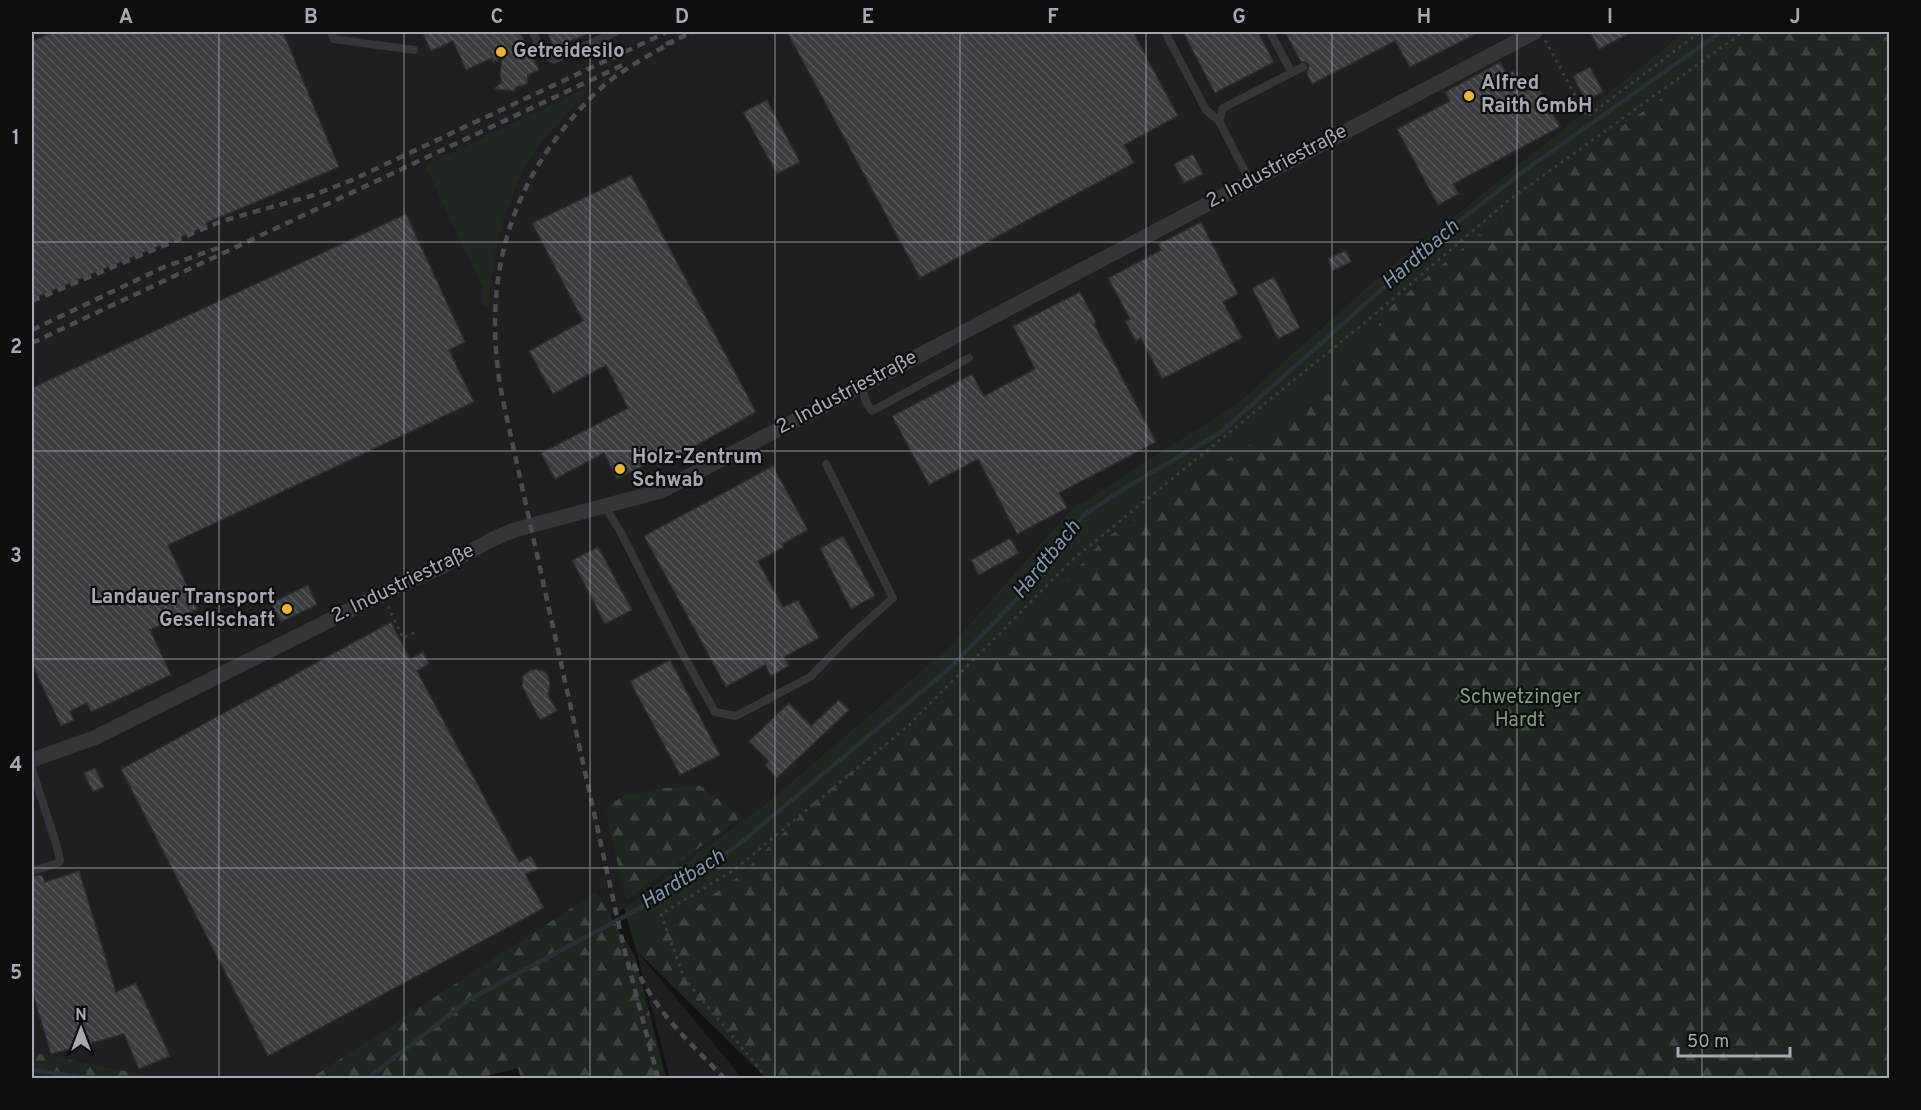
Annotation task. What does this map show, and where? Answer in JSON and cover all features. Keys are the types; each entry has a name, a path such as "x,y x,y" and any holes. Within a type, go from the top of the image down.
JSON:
{"street":[{"name":"2. Industriestraße","path":"32,760 94,738 514,530 661,491 1250,181 1512,37 1535,32"}],"lane":[{"path":"331,32 334,39 414,50"},
{"path":"533,32 541,52 554,60 616,32"},
{"path":"1165,32 1206,110 1220,122 1250,181"},
{"path":"1270,32 1292,73"},
{"path":"1220,122 1223,108 1303,67"},
{"path":"861,386 867,404 873,411 969,358"},
{"path":"605,507 620,531 715,712 736,716 810,677 892,598 826,464"},
{"path":"32,769 60,861 36,870 32,868"}],"path":[{"path":"1541,32 1587,117 1700,32"},
{"path":"767,1078 684,978 661,914 734,870 908,726 1072,560 1368,320 1509,200 1743,32"},
{"path":"382,594 403,638 416,632"}],"shaded area":[{"path":"32,32 1684,32 1378,277 1237,403 1071,509 949,647 765,804 624,908 469,997 365,1078 32,1078"},
{"path":"636,950 742,1078 670,1078"}],"green space":[{"path":"1684,32 1755,32 1543,182 1389,308 1340,386 1104,539 1013,641 815,801 743,873 636,950 624,908 765,804 949,647 1071,509 1237,403 1378,277"},
{"name":"Schwetzinger Hardt","path":"1755,32 1889,32 1889,1078 766,1078 636,950 743,873 815,801 1013,641 1104,539 1340,386 1389,308 1543,182"},
{"path":"587,88 588,90 542,142 520,178 500,232 489,307 482,307 483,289 425,165"},
{"path":"700,786 742,817 626,900 605,808 625,795 663,788"},
{"path":"596,892 635,956 666,1078 521,1078 518,1068 479,1078 311,1078"},
{"path":"32,1052 158,1078 32,1078"}],"building":[{"path":"54,32 283,32 339,167 206,223 207,226 32,299 32,41"},
{"path":"422,32 518,32 539,70 528,75 527,84 516,87 514,91 494,89 502,82 500,75 502,58 493,62 492,58 466,70 453,41 431,51"},
{"path":"547,32 592,32 554,48"},
{"path":"787,32 1133,32 1178,116 1124,145 1134,163 920,278"},
{"path":"1183,32 1258,32 1274,62 1215,93"},
{"path":"1285,32 1480,32 1410,67 1395,41 1312,84 1306,72 1309,65 1301,62"},
{"path":"1590,32 1633,32 1599,49"},
{"path":"1500,62 1507,74 1513,71 1524,92 1537,85 1560,127 1453,184 1459,194 1438,205 1397,129 1450,101 1445,92"},
{"path":"1590,67 1603,92 1586,101 1573,76"},
{"path":"767,100 800,162 777,174 743,112"},
{"path":"1193,154 1203,174 1184,183 1174,164"},
{"path":"631,175 756,412 658,467 655,460 617,479 604,453 555,479 541,453 628,408 606,365 553,394 529,351 583,321 532,223"},
{"path":"406,214 465,342 449,350 474,402 168,545 198,609 150,630 171,675 91,712 87,703 70,711 74,720 61,726 32,664 32,388"},
{"path":"1201,222 1238,294 1223,302 1242,338 1162,379 1141,338 1136,341 1125,321 1130,319 1108,278 1161,250 1158,244"},
{"path":"1346,250 1351,262 1333,271 1328,259"},
{"path":"1274,277 1300,328 1278,339 1252,288"},
{"path":"1080,292 1096,322 1094,324 1156,442 1059,493 1067,508 1017,534 978,459 929,485 892,416 972,374 984,396 1035,369 1013,326"},
{"path":"773,466 808,530 782,544 784,547 758,561 783,607 798,600 819,638 784,657 789,666 771,676 765,665 726,687 644,536"},
{"path":"843,536 875,596 851,609 820,548"},
{"path":"1010,538 1019,553 979,575 971,560"},
{"path":"598,547 632,610 605,624 572,560"},
{"path":"308,585 317,605 281,622 271,603"},
{"path":"391,622 410,659 423,652 429,664 417,671 519,862 531,856 538,869 525,874 544,908 268,1056 121,769"},
{"path":"670,660 720,755 680,775 630,681"},
{"path":"536,669 545,672 548,676 550,684 548,695 557,711 540,720 522,686 523,676"},
{"path":"839,700 849,710 777,778 765,765 769,761 749,741 789,703 811,726"},
{"path":"95,768 104,787 93,792 84,773"},
{"path":"79,871 116,992 136,983 170,1056 139,1069 124,1034 51,1054 32,991 32,876 42,875 45,882"}],"waterway":[{"name":"Hardtbach","path":"368,1078 470,999 668,893 738,845 950,668 1037,578 1084,515 1130,485 1220,433 1453,226 1524,171 1721,32"},
{"name":"Hardtbach","path":"32,1070 89,1078"}],"railway":[{"path":"32,301 222,221 311,196 352,180 667,32"},
{"path":"666,44 693,32"},
{"path":"658,1078 623,944 502,396 495,325 502,257 511,224 540,162 561,132 601,88 632,65 674,41"},
{"path":"32,343 623,65"},
{"path":"32,330 164,267 218,248"},
{"path":"634,964 642,981 662,1011 724,1078"}],"place":[{"name":"Getreidesilo","path":"501,52"},
{"name":"Alfred Raith GmbH","path":"1469,96"},
{"name":"Holz-Zentrum Schwab","path":"620,469"},
{"name":"Landauer Transport Gesellschaft","path":"287,609"}]}
